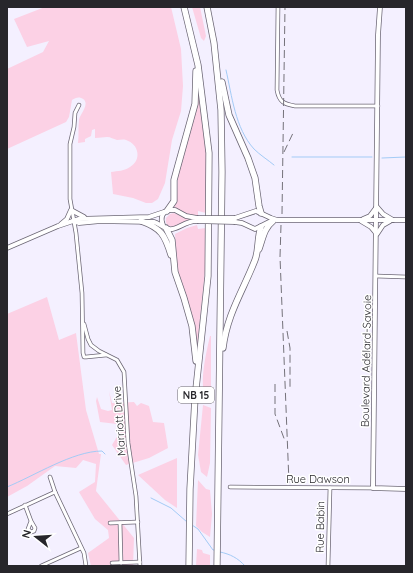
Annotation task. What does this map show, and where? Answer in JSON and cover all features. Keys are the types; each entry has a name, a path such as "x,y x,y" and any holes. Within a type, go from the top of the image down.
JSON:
{"highway":[{"name":"NB 15","path":"184,7 198,65 209,152 208,276 195,398 190,489 190,566"},
{"name":"NB 15","path":"207,7 214,42 221,110 222,172 217,566"},
{"path":"165,212 174,201 174,180 176,169 189,128 195,98 195,67 187,17"},
{"path":"214,42 227,108 253,172 261,213"},
{"path":"219,406 223,348 230,314 255,258 265,231 268,225 275,220"},
{"path":"141,221 157,229 167,240 193,334 196,363 195,398"},
{"path":"165,227 172,240 174,265"},
{"path":"255,258 258,236 261,227"}],"main road":[{"path":"359,220 370,216 377,207 378,35 380,7"},
{"path":"377,207 382,213 393,220"},
{"name":"Boulevard Adélard-Savoie","path":"373,488 376,276 375,220 377,207"},
{"path":"61,225 67,219 71,210 78,215 88,218"},
{"path":"7,248 79,219 149,217 172,210 198,220"},
{"path":"234,220 253,211 259,211 275,220 406,220"},
{"path":"165,212 161,221 165,227"},
{"path":"261,213 264,221 261,227"},
{"path":"73,221 79,223 94,221 157,222 172,229 186,222 198,220 234,220 255,229 275,220"},
{"path":"359,220 371,227 376,234 384,225 393,220"},
{"name":"Rue Dawson","path":"373,488 406,489"}],"street":[{"path":"278,7 277,90 280,101 295,106 378,106"},
{"name":"Marriott Drive","path":"79,106 75,113 74,127 70,144 71,210 81,274 83,355 89,357 106,354"},
{"path":"376,276 406,277"},
{"name":"Marriott Drive","path":"82,320 91,345 117,360 124,372 128,443 136,496 140,564"},
{"path":"50,477 84,553 86,566"},
{"name":"Rue Dawson","path":"230,487 373,488"},
{"name":"Rue Babin","path":"328,566 330,488"},
{"path":"7,514 56,492"},
{"path":"25,505 31,521"},
{"path":"110,523 138,522"},
{"path":"120,523 121,563"},
{"path":"41,566 81,548"},
{"path":"112,563 140,564"}],"shaded area":[{"path":"45,7 171,7 181,49 183,86 181,111 172,140 165,183 158,199 152,203 146,203 133,198 113,194 111,172 121,171 134,164 137,152 134,145 125,140 117,140 108,137 95,138 95,129 92,130 91,136 85,139 85,142 78,143 79,120 85,105 84,100 81,98 72,100 69,117 66,122 7,149 7,69 43,52 49,41 27,47 14,19"},
{"path":"192,7 200,7 206,36 204,41 201,38"},
{"path":"198,87 207,165 206,261 197,349 177,266 175,234 197,225 198,229 206,228 206,213 198,211 198,216 191,216 174,208 177,200 178,171"},
{"path":"174,213 189,219 189,221 174,226 168,225 166,223 166,218 170,214"},
{"path":"47,297 59,340 76,333 86,410 99,454 101,454 96,491 134,538 133,566 91,566 88,553 109,538 108,530 95,519 79,492 95,482 96,464 83,460 76,468 55,466 27,486 7,497 7,314"},
{"path":"210,336 211,403 206,398 203,382 203,372"},
{"path":"109,391 112,403 134,402 137,406 141,403 149,406 153,422 164,423 168,448 149,458 126,465 112,445 118,435 117,424 100,422 96,401 97,397 101,409 108,411 112,410"},
{"path":"203,405 211,408 210,463 207,477 201,472 198,455"},
{"path":"177,458 177,508 165,500 138,475"},
{"path":"198,480 206,489 210,490 212,514 210,537 196,526"},
{"path":"197,549 210,555 210,566 196,566"}],"waterway":[{"path":"226,70 232,101 242,131 254,149 274,165"},
{"path":"292,157 372,157"},
{"path":"382,158 406,157"},
{"path":"7,487 66,459 91,452 102,451 105,454"},
{"path":"151,498 171,508 187,522"},
{"path":"192,525 198,529 213,550 215,550"},
{"path":"220,552 234,557 245,566"}],"railway":[{"path":"282,214 285,7"},
{"path":"284,152 294,131"},
{"path":"281,225 280,257 289,483"},
{"path":"287,331 290,348 290,389"},
{"path":"275,384 275,414 285,441"}]}
